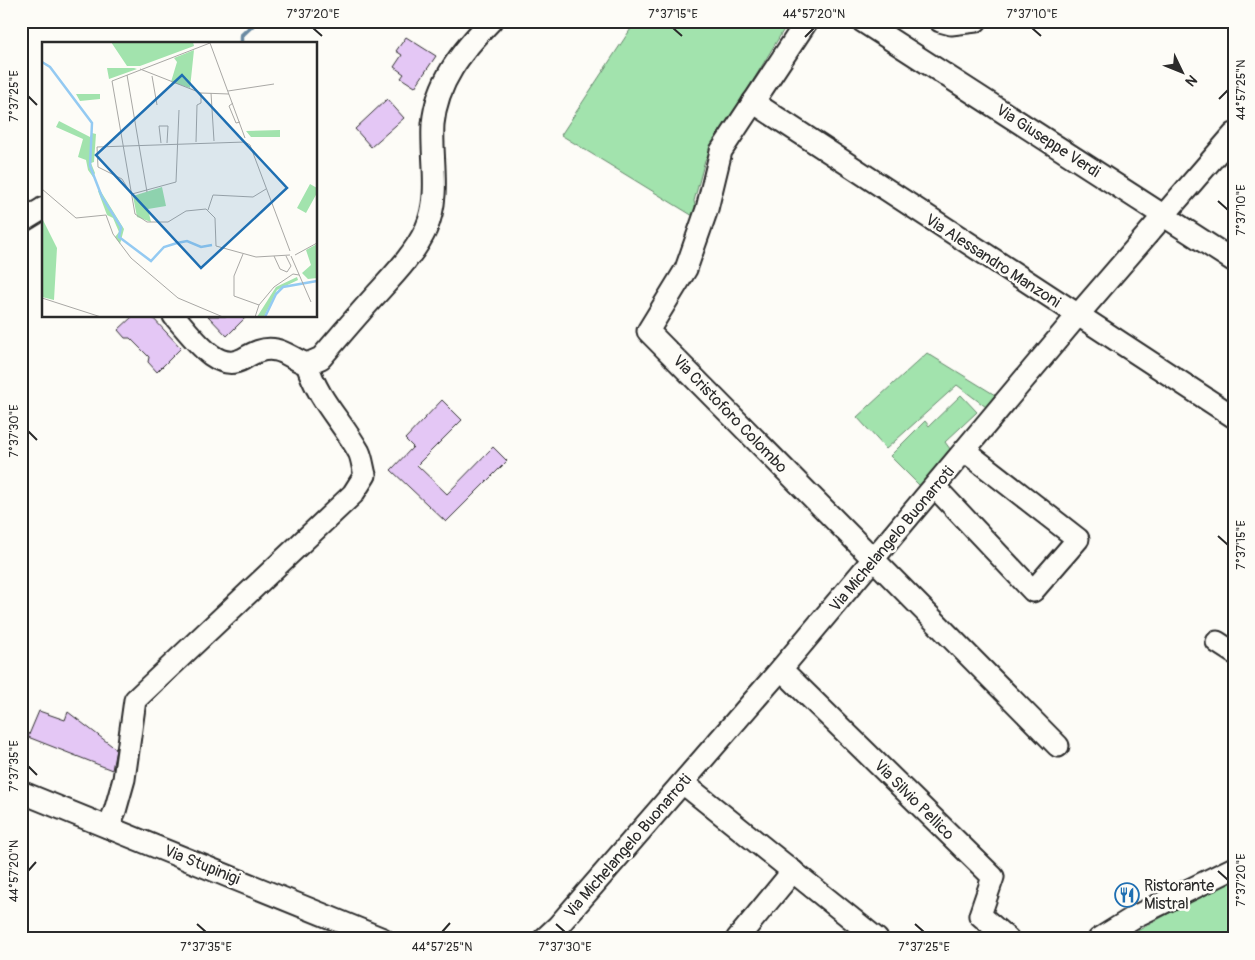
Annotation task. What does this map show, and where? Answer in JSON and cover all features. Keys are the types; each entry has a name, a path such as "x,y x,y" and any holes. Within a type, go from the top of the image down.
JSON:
{"street":[{"path":"176,318 211,355 225,363 241,360 254,352 267,349 276,350 307,364 321,358 394,274 416,246 426,229 434,199 433,124 441,90 446,76 457,58 491,21"},
{"name":"Via Cristoforo Colombo","path":"807,21 721,151 707,210 686,269 648,331 1058,746"},
{"name":"Via Giuseppe Verdi","path":"862,21 1234,261"},
{"path":"940,21 951,24 976,21"},
{"name":"Via Alessandro Manzoni","path":"753,102 1077,316 1234,417"},
{"name":"Via Michelangelo Buonarroti","path":"544,939 558,926 683,783 874,561 1077,316 1234,134"},
{"path":"21,222 42,209"},
{"path":"108,827 115,811 124,779 135,700 353,494 365,475 360,454 321,397 312,381 307,364"},
{"path":"935,488 1033,591 1078,539 965,451"},
{"name":"Via Silvio Pellico","path":"781,669 992,878 980,915 1008,939"},
{"path":"683,783 877,939"},
{"name":"Via Stupinigi","path":"21,792 383,939"},
{"path":"1099,939 1136,916 1234,868"},
{"path":"737,939 793,871"}],"green space":[{"path":"636,21 789,21 705,160 694,201 698,219 561,135"},
{"path":"927,353 995,395 986,407 957,385 886,449 857,417"},
{"path":"961,395 977,412 945,442 950,449 920,486 890,456 925,421 929,426"},
{"path":"1234,877 1234,939 1133,939 1130,935"}],"building":[{"path":"406,37 436,56 415,87 401,78 404,74 394,67 402,55 396,51"},
{"path":"387,99 404,118 371,147 355,129"},
{"path":"131,318 153,318 181,348 157,372 148,362 149,357 130,338 125,338 118,330"},
{"path":"210,318 245,318 227,336"},
{"path":"442,400 462,420 417,465 447,494 493,447 507,461 446,522 391,470 413,447 405,439"},
{"path":"39,711 65,720 68,712 116,749 112,770 28,737"}],"waterway":[{"path":"241,42 241,36 257,21"}],"place":[{"name":"Ristorante Mistral","path":"1127,895"}]}
